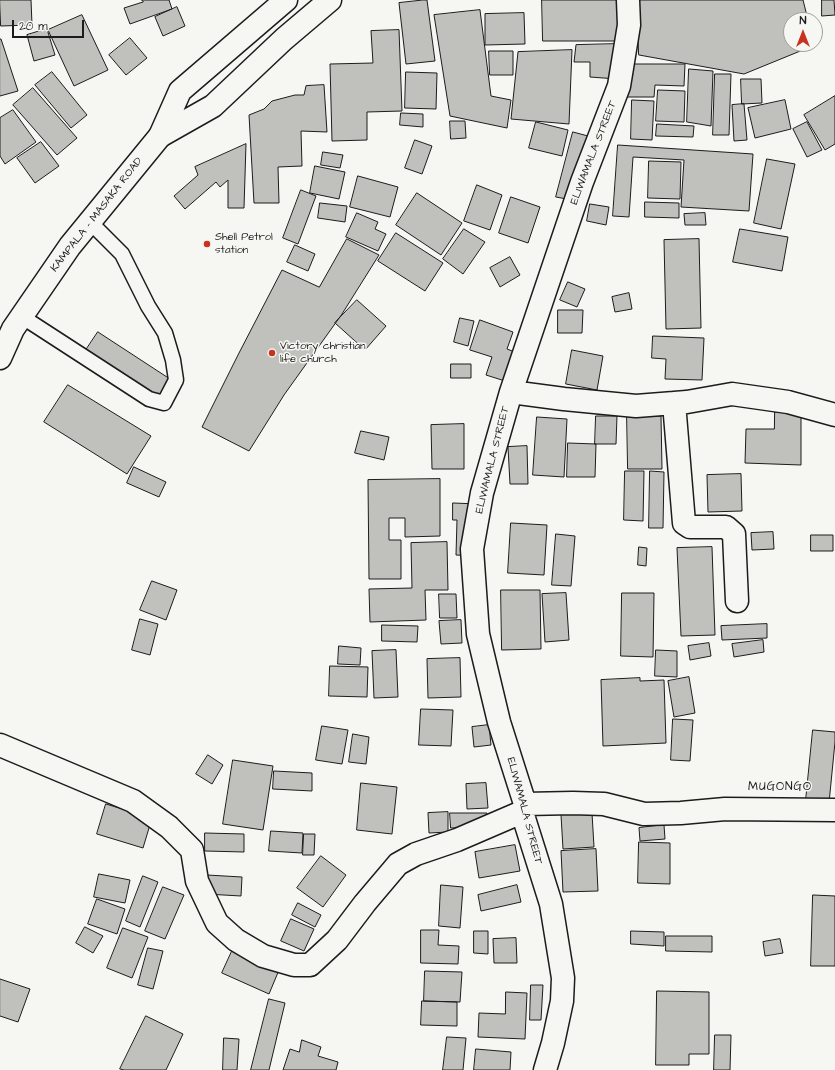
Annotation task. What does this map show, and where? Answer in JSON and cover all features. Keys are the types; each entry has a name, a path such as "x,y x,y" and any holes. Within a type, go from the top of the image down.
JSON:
{"main road":[{"name":"KAMPALA - MASAKA ROAD","path":"0,358 13,329 21,316 70,246 160,136 180,91 286,0"},
{"name":"KAMPALA - MASAKA ROAD","path":"160,136 213,106 284,39 330,0"},
{"name":"ELIWAMALA STREET","path":"545,1070 553,1043 562,1000 563,978 551,904 499,722 478,634 472,549 482,493 511,392 582,182 619,86 629,25 628,0"},
{"path":"511,392 636,406 687,402 732,394 788,402 835,415"},
{"path":"674,403 684,523 690,527 726,527 734,534 737,601"},
{"path":"0,745 133,801 170,827 192,850 196,881 217,923 236,940 263,956 294,965 310,965 337,940 365,903 398,864 416,854 457,840 523,808 573,803 604,804 644,814 682,813 725,809 835,810"}],"lane":[{"path":"21,316 149,399 164,403 176,380 173,360 165,333 148,306 122,254 90,222"}],"building":[{"path":"0,0 31,0 32,25 1,26"},
{"path":"142,0 169,0 172,9 130,24 124,8 143,2"},
{"path":"427,0 435,61 406,64 399,3"},
{"path":"542,0 619,0 622,41 543,41"},
{"path":"637,0 803,0 806,12 783,12 783,52 798,52 744,74 639,55"},
{"path":"822,0 834,0 835,15 823,16"},
{"path":"177,7 185,26 163,36 155,17"},
{"path":"480,10 491,96 511,100 507,128 450,116 434,15"},
{"path":"524,13 525,44 485,45 485,14"},
{"path":"82,15 108,70 74,86 48,30"},
{"path":"47,29 55,55 34,61 27,35"},
{"path":"399,30 402,111 367,112 367,140 332,141 330,64 373,63 371,31"},
{"path":"130,38 147,58 126,75 109,55"},
{"path":"0,39 18,91 0,96"},
{"path":"617,44 617,79 590,77 590,62 574,62 576,45"},
{"path":"572,50 569,124 511,119 518,52"},
{"path":"489,51 513,51 513,75 490,75"},
{"path":"628,64 685,64 684,86 655,85 654,97 627,97"},
{"path":"689,69 713,71 711,126 687,122"},
{"path":"52,72 87,115 71,128 35,85"},
{"path":"406,72 437,73 436,109 405,108"},
{"path":"715,74 731,74 729,135 713,135"},
{"path":"741,79 761,79 762,103 742,104"},
{"path":"324,85 327,132 301,131 302,166 278,167 279,203 254,203 249,115 264,109 272,101 295,95 304,95 306,86"},
{"path":"33,88 77,138 57,155 13,105"},
{"path":"658,90 685,91 684,122 656,121"},
{"path":"835,96 835,144 825,150 804,115"},
{"path":"632,100 654,101 652,140 631,139"},
{"path":"785,100 791,129 755,138 748,108"},
{"path":"744,104 747,140 734,141 732,105"},
{"path":"13,110 36,142 5,164 0,156 0,118"},
{"path":"401,113 423,114 423,127 400,125"},
{"path":"450,121 465,121 466,138 451,139"},
{"path":"536,122 568,130 562,156 529,148"},
{"path":"807,122 822,150 807,157 793,129"},
{"path":"657,124 694,126 693,137 656,136"},
{"path":"573,132 588,136 572,200 556,197"},
{"path":"415,140 432,146 422,174 405,168"},
{"path":"41,142 59,166 35,183 17,158"},
{"path":"246,144 244,208 228,208 228,180 220,187 216,182 185,209 174,196 198,175 195,167"},
{"path":"618,145 753,154 749,211 681,207 684,160 633,157 629,217 613,216"},
{"path":"323,152 343,155 340,168 321,165"},
{"path":"767,159 795,164 781,229 754,223"},
{"path":"649,161 681,162 680,199 648,198"},
{"path":"315,166 345,172 339,199 310,193"},
{"path":"358,176 398,187 390,217 350,207"},
{"path":"477,185 502,195 490,230 464,221"},
{"path":"301,190 316,196 298,244 283,238"},
{"path":"417,193 462,223 441,255 396,225"},
{"path":"511,197 540,207 528,243 499,233"},
{"path":"645,202 679,203 679,218 645,217"},
{"path":"320,203 347,206 345,222 318,218"},
{"path":"590,204 609,207 606,225 587,221"},
{"path":"357,213 378,222 375,229 386,234 378,251 346,237"},
{"path":"705,213 706,225 685,225 684,214"},
{"path":"464,229 485,242 463,274 443,259"},
{"path":"740,229 788,237 782,271 733,262"},
{"path":"396,233 443,263 425,291 378,261"},
{"path":"347,239 379,255 342,314 284,395 249,451 202,427 282,270 319,287"},
{"path":"699,239 701,328 666,329 664,240"},
{"path":"295,245 315,254 308,271 287,262"},
{"path":"510,257 520,275 500,287 490,268"},
{"path":"568,282 585,289 577,307 560,300"},
{"path":"629,293 632,309 615,312 612,297"},
{"path":"357,300 386,326 365,350 335,323"},
{"path":"558,310 583,310 582,333 558,333"},
{"path":"460,318 474,321 468,346 454,342"},
{"path":"480,320 513,332 507,349 515,352 505,381 486,375 492,357 470,350"},
{"path":"98,332 170,379 156,400 84,353"},
{"path":"653,336 704,338 702,380 665,379 666,359 652,358"},
{"path":"572,350 603,356 597,390 566,384"},
{"path":"451,364 471,364 471,378 451,378"},
{"path":"68,385 151,436 127,474 44,422"},
{"path":"775,412 801,412 801,465 745,463 746,429 774,429"},
{"path":"596,416 617,416 616,444 595,444"},
{"path":"627,416 661,416 662,469 628,469"},
{"path":"537,417 567,419 564,477 533,475"},
{"path":"464,424 464,469 432,469 431,425"},
{"path":"361,431 389,437 384,460 355,453"},
{"path":"568,443 596,444 595,477 567,477"},
{"path":"527,446 528,484 510,484 508,447"},
{"path":"134,467 166,482 159,497 127,483"},
{"path":"625,471 644,471 643,521 624,520"},
{"path":"650,471 664,472 663,528 649,528"},
{"path":"741,474 742,511 708,512 707,475"},
{"path":"440,479 440,536 405,537 405,518 389,518 389,540 401,540 401,579 369,579 368,480"},
{"path":"453,503 478,504 476,556 456,555 457,520 453,520"},
{"path":"511,523 547,525 544,575 508,573"},
{"path":"773,532 774,549 752,550 751,533"},
{"path":"556,534 575,536 571,586 552,585"},
{"path":"811,535 833,535 833,551 811,551"},
{"path":"447,542 448,590 425,590 426,620 370,622 369,589 412,588 411,543"},
{"path":"639,547 647,548 646,566 638,565"},
{"path":"712,547 715,635 681,636 677,548"},
{"path":"152,581 177,590 166,620 140,610"},
{"path":"501,590 540,590 541,649 502,650"},
{"path":"566,593 569,640 545,642 542,594"},
{"path":"622,593 654,593 653,657 621,656"},
{"path":"439,594 456,594 457,618 440,618"},
{"path":"140,619 158,624 150,655 132,650"},
{"path":"461,620 462,643 441,644 439,621"},
{"path":"767,624 767,638 722,640 721,626"},
{"path":"382,625 418,626 417,642 382,641"},
{"path":"763,640 764,652 734,657 732,644"},
{"path":"709,643 711,656 690,660 688,646"},
{"path":"339,646 361,648 360,665 338,664"},
{"path":"396,650 398,697 374,698 372,651"},
{"path":"656,650 677,651 677,677 655,676"},
{"path":"460,658 461,697 428,698 427,659"},
{"path":"330,666 368,667 367,697 329,696"},
{"path":"689,677 695,713 674,717 668,681"},
{"path":"640,678 640,681 664,680 666,743 603,746 601,680"},
{"path":"421,709 453,710 451,746 419,745"},
{"path":"673,719 693,720 690,761 671,760"},
{"path":"489,725 491,745 474,747 472,727"},
{"path":"322,726 348,730 342,764 316,760"},
{"path":"813,730 835,732 829,803 806,800"},
{"path":"353,734 369,737 366,764 349,762"},
{"path":"208,755 223,765 212,784 196,774"},
{"path":"233,760 273,766 263,830 223,824"},
{"path":"274,771 312,773 312,791 273,789"},
{"path":"361,783 397,787 392,834 357,830"},
{"path":"486,783 488,808 467,809 466,784"},
{"path":"106,804 152,818 143,848 97,834"},
{"path":"448,812 448,832 429,833 428,813"},
{"path":"450,813 487,813 487,827 451,828"},
{"path":"592,813 594,847 563,849 561,815"},
{"path":"664,825 665,839 640,841 639,828"},
{"path":"271,831 303,833 302,853 269,851"},
{"path":"205,833 244,834 244,852 205,851"},
{"path":"304,834 315,834 314,855 303,855"},
{"path":"639,842 670,843 670,884 638,883"},
{"path":"515,845 520,871 479,878 475,852"},
{"path":"596,849 598,891 563,892 561,851"},
{"path":"321,856 346,875 323,907 297,888"},
{"path":"99,874 130,880 125,903 94,897"},
{"path":"207,875 242,877 241,896 206,894"},
{"path":"143,876 158,882 140,927 126,921"},
{"path":"441,885 463,887 460,928 439,926"},
{"path":"517,885 521,902 481,911 478,895"},
{"path":"163,887 184,895 165,939 145,931"},
{"path":"813,895 835,896 835,966 811,966"},
{"path":"97,899 125,909 117,934 88,924"},
{"path":"298,903 321,915 315,927 292,915"},
{"path":"291,919 314,929 304,951 281,941"},
{"path":"85,927 103,936 93,953 76,943"},
{"path":"123,928 148,937 132,978 107,968"},
{"path":"421,930 439,930 438,945 459,946 458,964 421,963"},
{"path":"474,931 488,931 488,954 474,953"},
{"path":"631,931 664,932 664,946 631,944"},
{"path":"666,936 712,936 712,952 666,951"},
{"path":"516,938 517,963 494,963 493,939"},
{"path":"780,939 783,953 765,956 763,942"},
{"path":"148,948 163,951 153,989 138,985"},
{"path":"233,949 279,970 269,994 222,973"},
{"path":"425,971 462,972 460,1002 424,1001"},
{"path":"0,979 30,989 18,1022 0,1016"},
{"path":"531,985 543,985 541,1020 530,1020"},
{"path":"657,991 709,992 709,1054 689,1054 689,1065 656,1065"},
{"path":"506,992 527,993 525,1039 478,1037 479,1013 505,1014"},
{"path":"269,999 285,1003 269,1070 251,1070"},
{"path":"422,1001 457,1002 457,1026 421,1025"},
{"path":"146,1016 183,1034 166,1070 120,1069"},
{"path":"715,1035 731,1035 730,1070 714,1070"},
{"path":"447,1037 466,1038 463,1070 443,1070"},
{"path":"224,1038 239,1039 237,1070 223,1070"},
{"path":"302,1040 321,1047 318,1056 338,1062 336,1070 283,1070 290,1049 299,1052"},
{"path":"476,1049 511,1052 510,1070 474,1070"}],"place":[{"name":"Shell Petrol station","path":"207,244"},
{"name":"Victory christian life church","path":"272,353"}],"district":[{"name":"MUGONGO","path":"780,787"}]}
